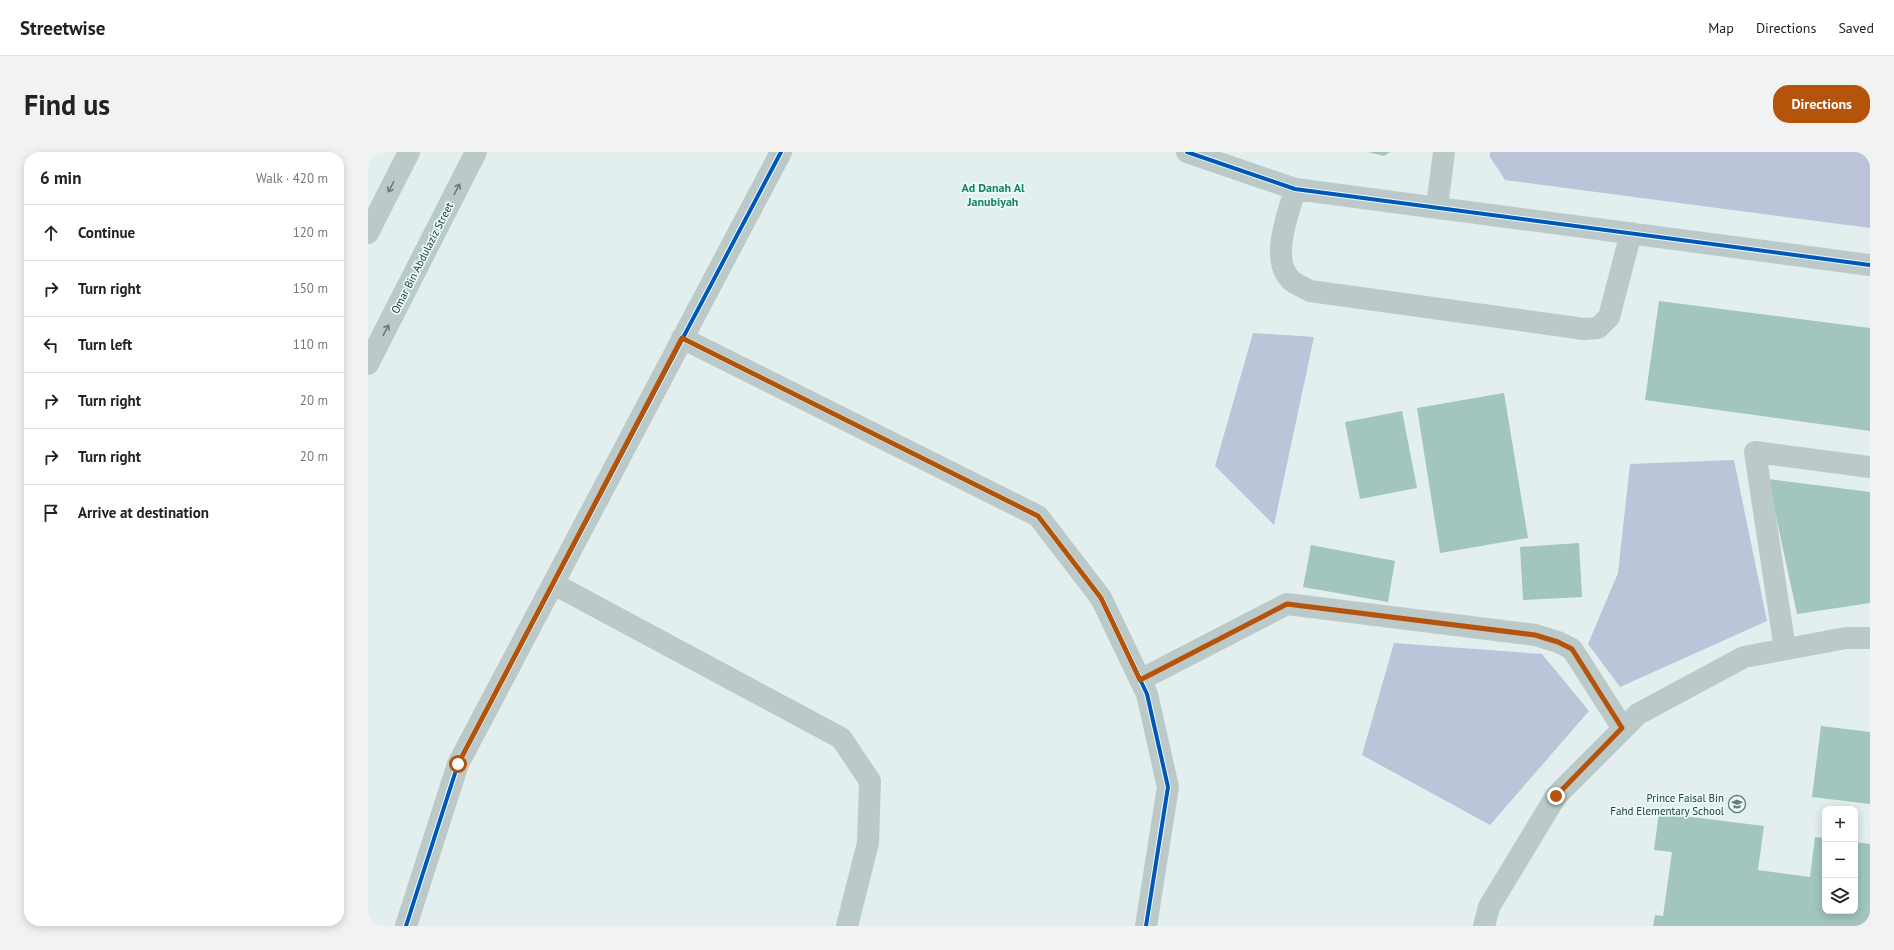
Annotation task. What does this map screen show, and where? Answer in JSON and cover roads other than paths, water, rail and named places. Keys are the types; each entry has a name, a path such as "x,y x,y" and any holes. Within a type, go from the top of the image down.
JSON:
{"street":[{"path":"368,233 409,152"},
{"name":"Omar Bin Abdulaziz Street","path":"368,364 476,152"},
{"path":"406,926 458,764 781,152"},
{"path":"1187,152 1295,188 1870,265"},
{"path":"1437,207 1444,152"},
{"path":"1295,188 1281,239 1281,263 1290,280 1310,291 1584,329 1598,328 1609,317 1631,233"},
{"path":"682,338 1038,516 1101,598 1147,694 1168,787 1146,926"},
{"path":"1785,649 1754,452 1870,467"},
{"path":"554,584 841,738 870,781 868,843 847,926"},
{"path":"1140,680 1287,604 1535,635 1558,642 1572,649 1622,728"},
{"path":"1484,926 1489,907 1556,796 1622,728 1638,714 1744,657 1846,638 1870,638"}],"place":[{"name":"Prince Faisal Bin Fahd Elementary School","path":"1737,804"}],"district":[{"name":"Ad Danah Al Janubiyah","path":"993,194"}]}
